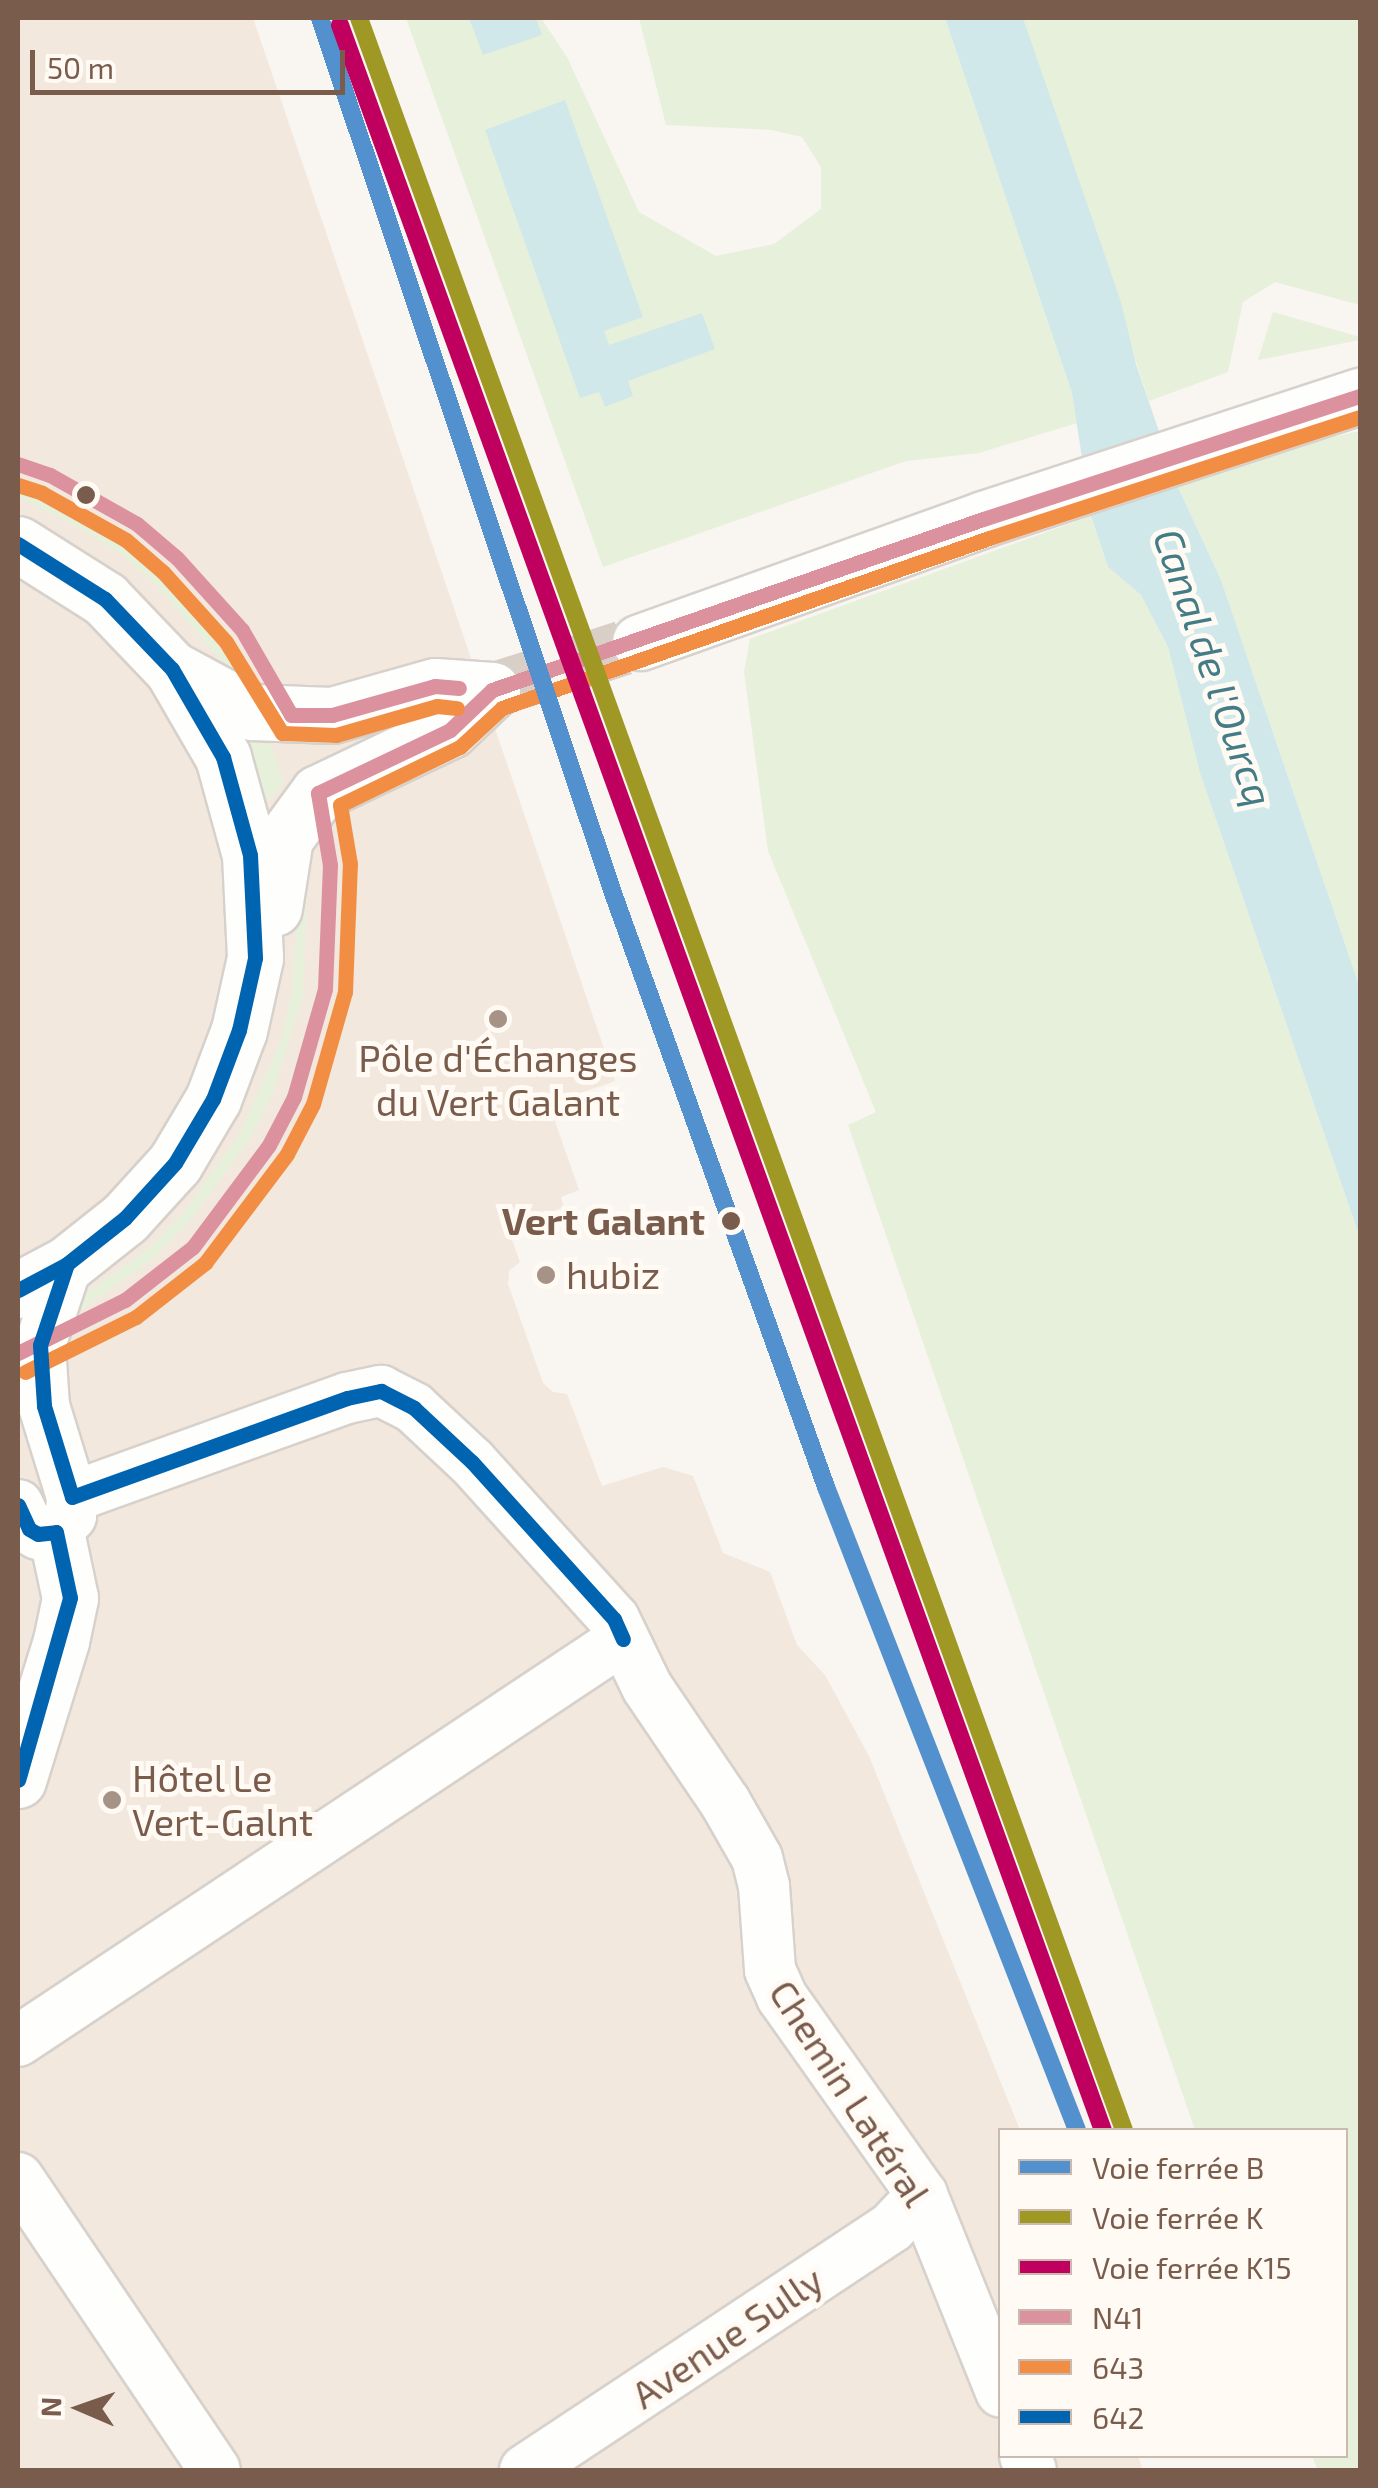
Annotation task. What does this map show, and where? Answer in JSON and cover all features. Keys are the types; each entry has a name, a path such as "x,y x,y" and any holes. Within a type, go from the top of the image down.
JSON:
{"main road":[{"path":"640,642 982,519 1360,396"},
{"path":"18,544 106,599 172,669 223,757 250,855 255,958"},
{"path":"18,1290 67,1264 125,1218 174,1162 213,1099 239,1030 255,958 277,901 284,838 300,812 335,784 450,730 492,690 434,686 332,715 252,712 172,669"},
{"path":"18,1780 61,1642 70,1598 39,1527"}],"street":[{"path":"39,1527 44,1406 40,1345 67,1264"},
{"name":"Chemin Latéral","path":"39,1527 347,1398 380,1391 414,1408 472,1462 614,1619 641,1677 757,1858 764,1886 770,1970 782,1996 922,2195 998,2387"},
{"path":"18,2041 623,1640"},
{"path":"18,2178 215,2470"},
{"name":"Avenue Sully","path":"525,2470 892,2227 922,2195"}],"shaded area":[{"path":"18,18 253,18 615,1081 549,1104 579,1190 561,1197 564,1207 508,1229 520,1262 509,1271 508,1284 543,1383 553,1392 567,1394 602,1486 663,1467 693,1476 723,1553 770,1572 797,1645 825,1675 869,1756 1019,2128 998,2128 998,2458 1139,2458 1143,2470 18,2470"}],"green space":[{"path":"406,18 541,18 567,57 639,212 716,256 774,244 821,209 821,167 802,137 772,130 666,125 639,18 945,18 1072,393 1077,423 979,453 906,461 603,567"},
{"path":"1023,18 1360,18 1360,305 1275,282 1243,302 1228,372 1149,401"},
{"path":"1273,312 1360,337 1360,340 1258,360"},
{"path":"1360,431 1360,988 1221,580 1178,487 1300,444"},
{"path":"18,487 80,516 163,578 199,616 234,668 229,670 156,585 118,552 18,497"},
{"path":"1091,516 1108,567 1141,595 1168,647 1200,773 1360,1238 1360,2470 1318,2470 1313,2458 1348,2458 1348,2128 1194,2128 848,1125 876,1112 768,851 744,672 750,639"},
{"path":"226,725 249,739 271,745 284,782 268,801 261,823"},
{"path":"308,869 303,996 273,1093 250,1139 189,1222 154,1258 80,1311 73,1310 74,1302 149,1248 183,1213 241,1131 281,1040 292,992 299,889"}],"water":[{"path":"469,18 536,18 542,35 483,55"},
{"name":"Canal de l'Ourcq","path":"945,18 1023,18 1121,302 1136,364 1178,487 1221,580 1360,988 1360,1238 1200,773 1168,647 1141,595 1108,567 1091,516 1072,393"},
{"path":"565,100 643,317 604,331 609,345 702,313 715,349 628,381 633,396 605,407 599,392 580,398 485,130"}],"tunnel":[{"path":"492,690 640,642"}],"rail line":[{"name":"B","path":"320,18 613,893 826,1487 1076,2128"},
{"name":"K","path":"359,18 1123,2128"},
{"name":"K15","path":"340,25 1102,2128"}],"transit line":[{"name":"N41","path":"18,1353 125,1300 193,1247 269,1145 294,1097 325,989 330,865 318,793 450,730 492,690 983,519 1360,396"},
{"name":"643","path":"25,1372 136,1317 205,1263 287,1154 313,1104 345,992 350,864 340,805 460,747 502,708 989,538 1360,417"},
{"name":"N41","path":"18,464 50,475 137,524 177,558 242,630 291,715 332,715 435,686 459,688"},
{"name":"643","path":"18,485 42,493 126,540 163,572 226,642 282,733 336,735 437,706 457,708"},
{"name":"642","path":"18,544 105,599 172,669 223,757 250,855 255,958 239,1030 213,1099 175,1163 125,1218 67,1264 18,1290"},
{"name":"642","path":"67,1264 40,1345 44,1406 72,1497 347,1398 381,1391 414,1408 472,1462 614,1619 623,1639"},
{"name":"642","path":"18,1505 29,1529 38,1534 56,1532 70,1598 18,1780"}],"place":[{"name":"Pôle d'Échanges du Vert Galant","path":"498,1019"},
{"name":"Vert Galant","path":"731,1221"},
{"name":"hubiz","path":"546,1275"},
{"name":"Hôtel Le Vert-Galnt","path":"112,1800"}]}
